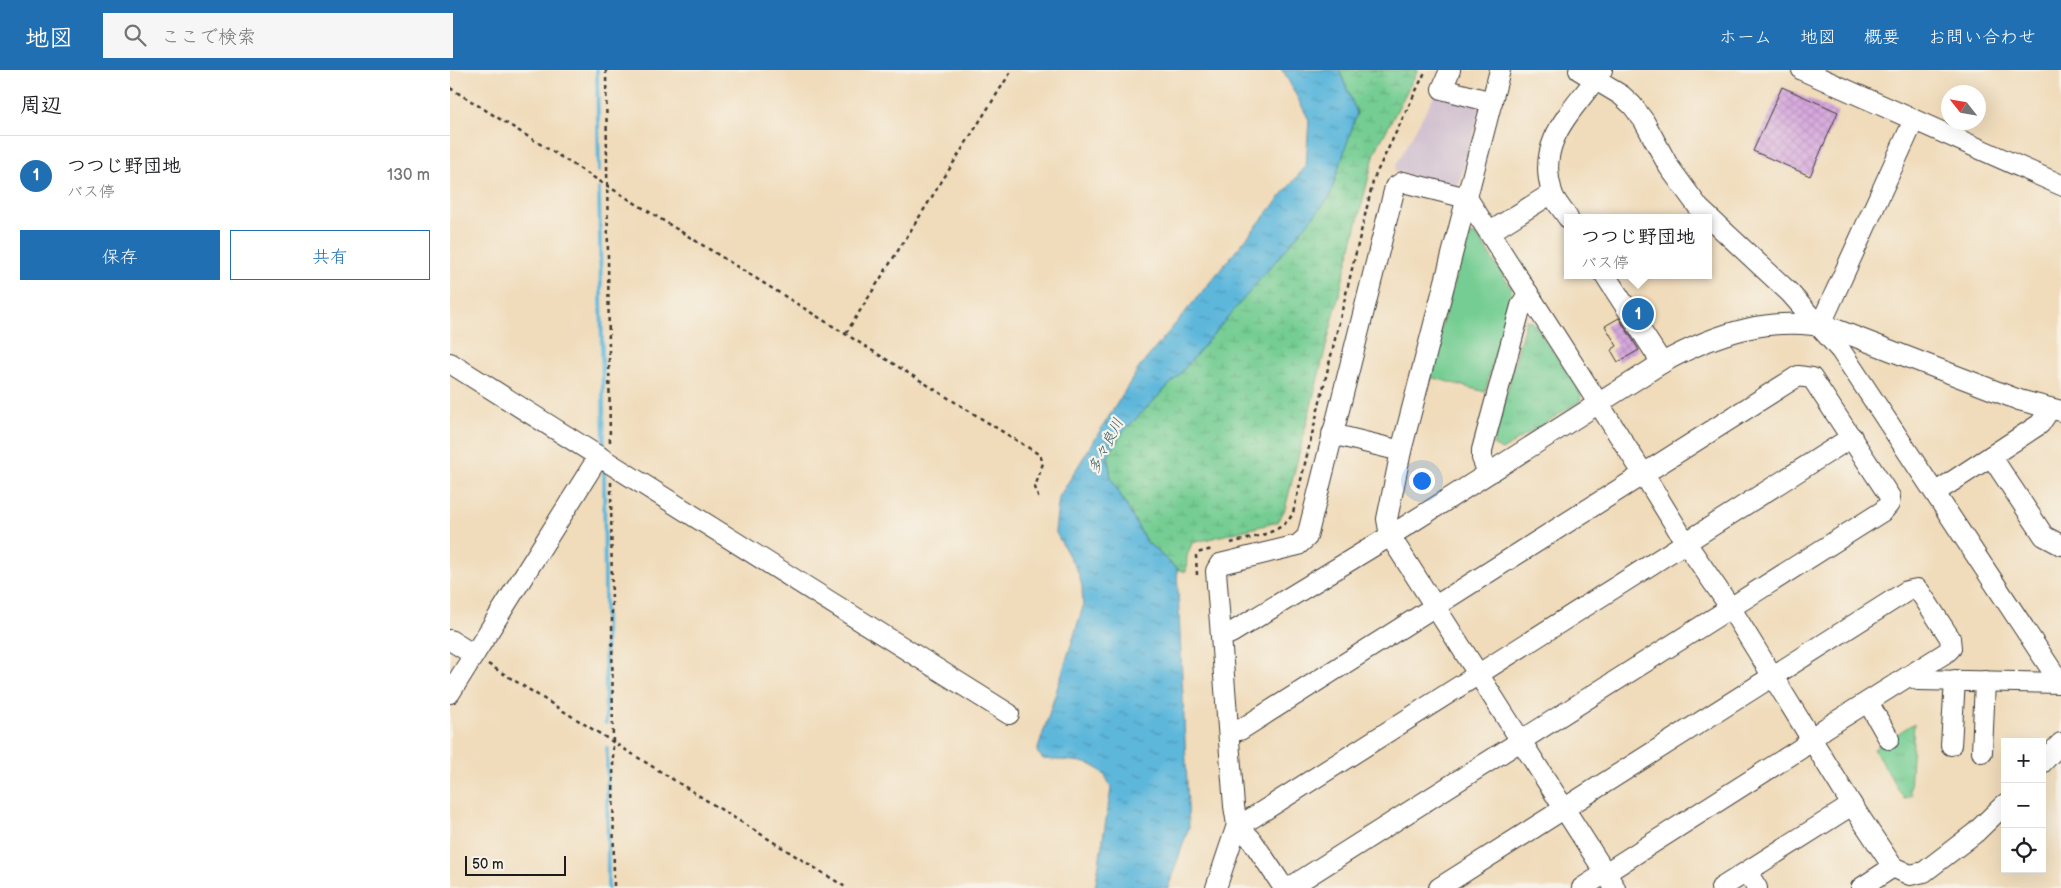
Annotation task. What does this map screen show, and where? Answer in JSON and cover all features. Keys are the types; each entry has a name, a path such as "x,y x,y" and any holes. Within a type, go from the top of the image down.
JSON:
{"street":[{"path":"1450,70 1442,89 1492,102"},
{"path":"1500,70 1401,451 1387,519 1390,536 1610,881"},
{"path":"1810,71 1914,120 2061,185"},
{"path":"1565,214 1552,193 1548,164 1553,140 1562,121 1592,73 1632,105 1644,121 1669,166 1705,214"},
{"path":"1820,326 1914,120"},
{"path":"1216,888 1238,826 1234,806 1216,571 1220,564 1298,545 1306,537 1395,187 1403,182 1467,198 1686,543 1730,607 1852,805 1893,867 1910,875 1924,872 1975,833 2001,808"},
{"path":"1490,232 1552,193"},
{"path":"1712,220 1790,293 1820,326 1846,359 2061,682"},
{"path":"1608,279 1662,363"},
{"path":"1488,473 1482,458 1482,450 1521,306 1528,293"},
{"path":"1222,636 1231,633 1390,536 1662,363 1690,347 1739,330 1776,324 1820,326 1835,329 2019,400 2055,410"},
{"path":"450,363 1009,714"},
{"path":"1229,732 1240,730 1798,376 1812,378 1852,436 1890,497 1889,504 1883,512 1730,607 1289,888"},
{"path":"1936,492 2040,424 2055,410"},
{"path":"1332,434 1401,451"},
{"path":"1238,826 1852,436"},
{"path":"450,693 599,456"},
{"path":"1991,456 2044,536 2061,545"},
{"path":"1439,888 1772,675 1913,588 1920,592 1952,643 1951,648 1947,652 1811,739 1800,749 1610,881 1582,888"},
{"path":"450,640 474,655"},
{"path":"2061,655 2061,674"},
{"path":"1911,676 1918,680 2061,682"},
{"path":"1951,745 1955,680"},
{"path":"1982,752 1985,681"},
{"path":"1868,702 1889,739"},
{"path":"2046,759 2061,743"},
{"path":"1721,888 1752,880 1852,805"},
{"path":"1238,826 1251,839 1284,888"},
{"path":"1861,888 1893,867"}],"path":[{"path":"846,334 1012,70"},
{"path":"1228,544 1280,528 1289,520 1292,513 1374,178 1426,70"},
{"path":"450,88 1040,455 1043,463 1035,487 1039,500"},
{"path":"1197,575 1197,553 1219,546"},
{"path":"474,655 847,888"}],"shaded area":[{"path":"1435,94 1476,104 1480,110 1459,184 1451,188 1395,171 1396,165"}],"green space":[{"path":"1339,70 1418,70 1375,152 1285,509 1278,522 1192,543 1187,556 1186,572 1177,569 1146,541 1111,478 1108,457 1121,434 1179,375 1357,114"},
{"path":"1471,234 1477,236 1512,289 1485,392 1427,376 1467,237"},
{"path":"1526,320 1533,322 1581,393 1580,401 1502,450 1493,445"},
{"path":"1914,723 1910,791 1912,795 1904,799 1874,749"}],"water":[{"name":"多々良川","path":"1281,70 1339,70 1357,113 1329,198 1179,375 1121,434 1108,457 1111,478 1146,541 1177,569 1189,827 1168,888 1095,888 1111,789 1107,778 1093,766 1074,761 1043,759 1037,752 1083,607 1082,586 1078,572 1055,531 1059,497 1139,368 1306,166 1309,120 1284,72"}],"building":[{"path":"1782,87 1838,112 1810,176 1753,151"},
{"path":"1619,318 1639,350 1618,362 1611,350 1617,346 1605,326"}],"waterway":[{"path":"597,70 599,171"},
{"path":"599,189 604,448"},
{"path":"604,469 606,723"},
{"path":"607,748 608,888"}],"place":[{"name":"つつじ野団地","path":"1638,314"}]}
